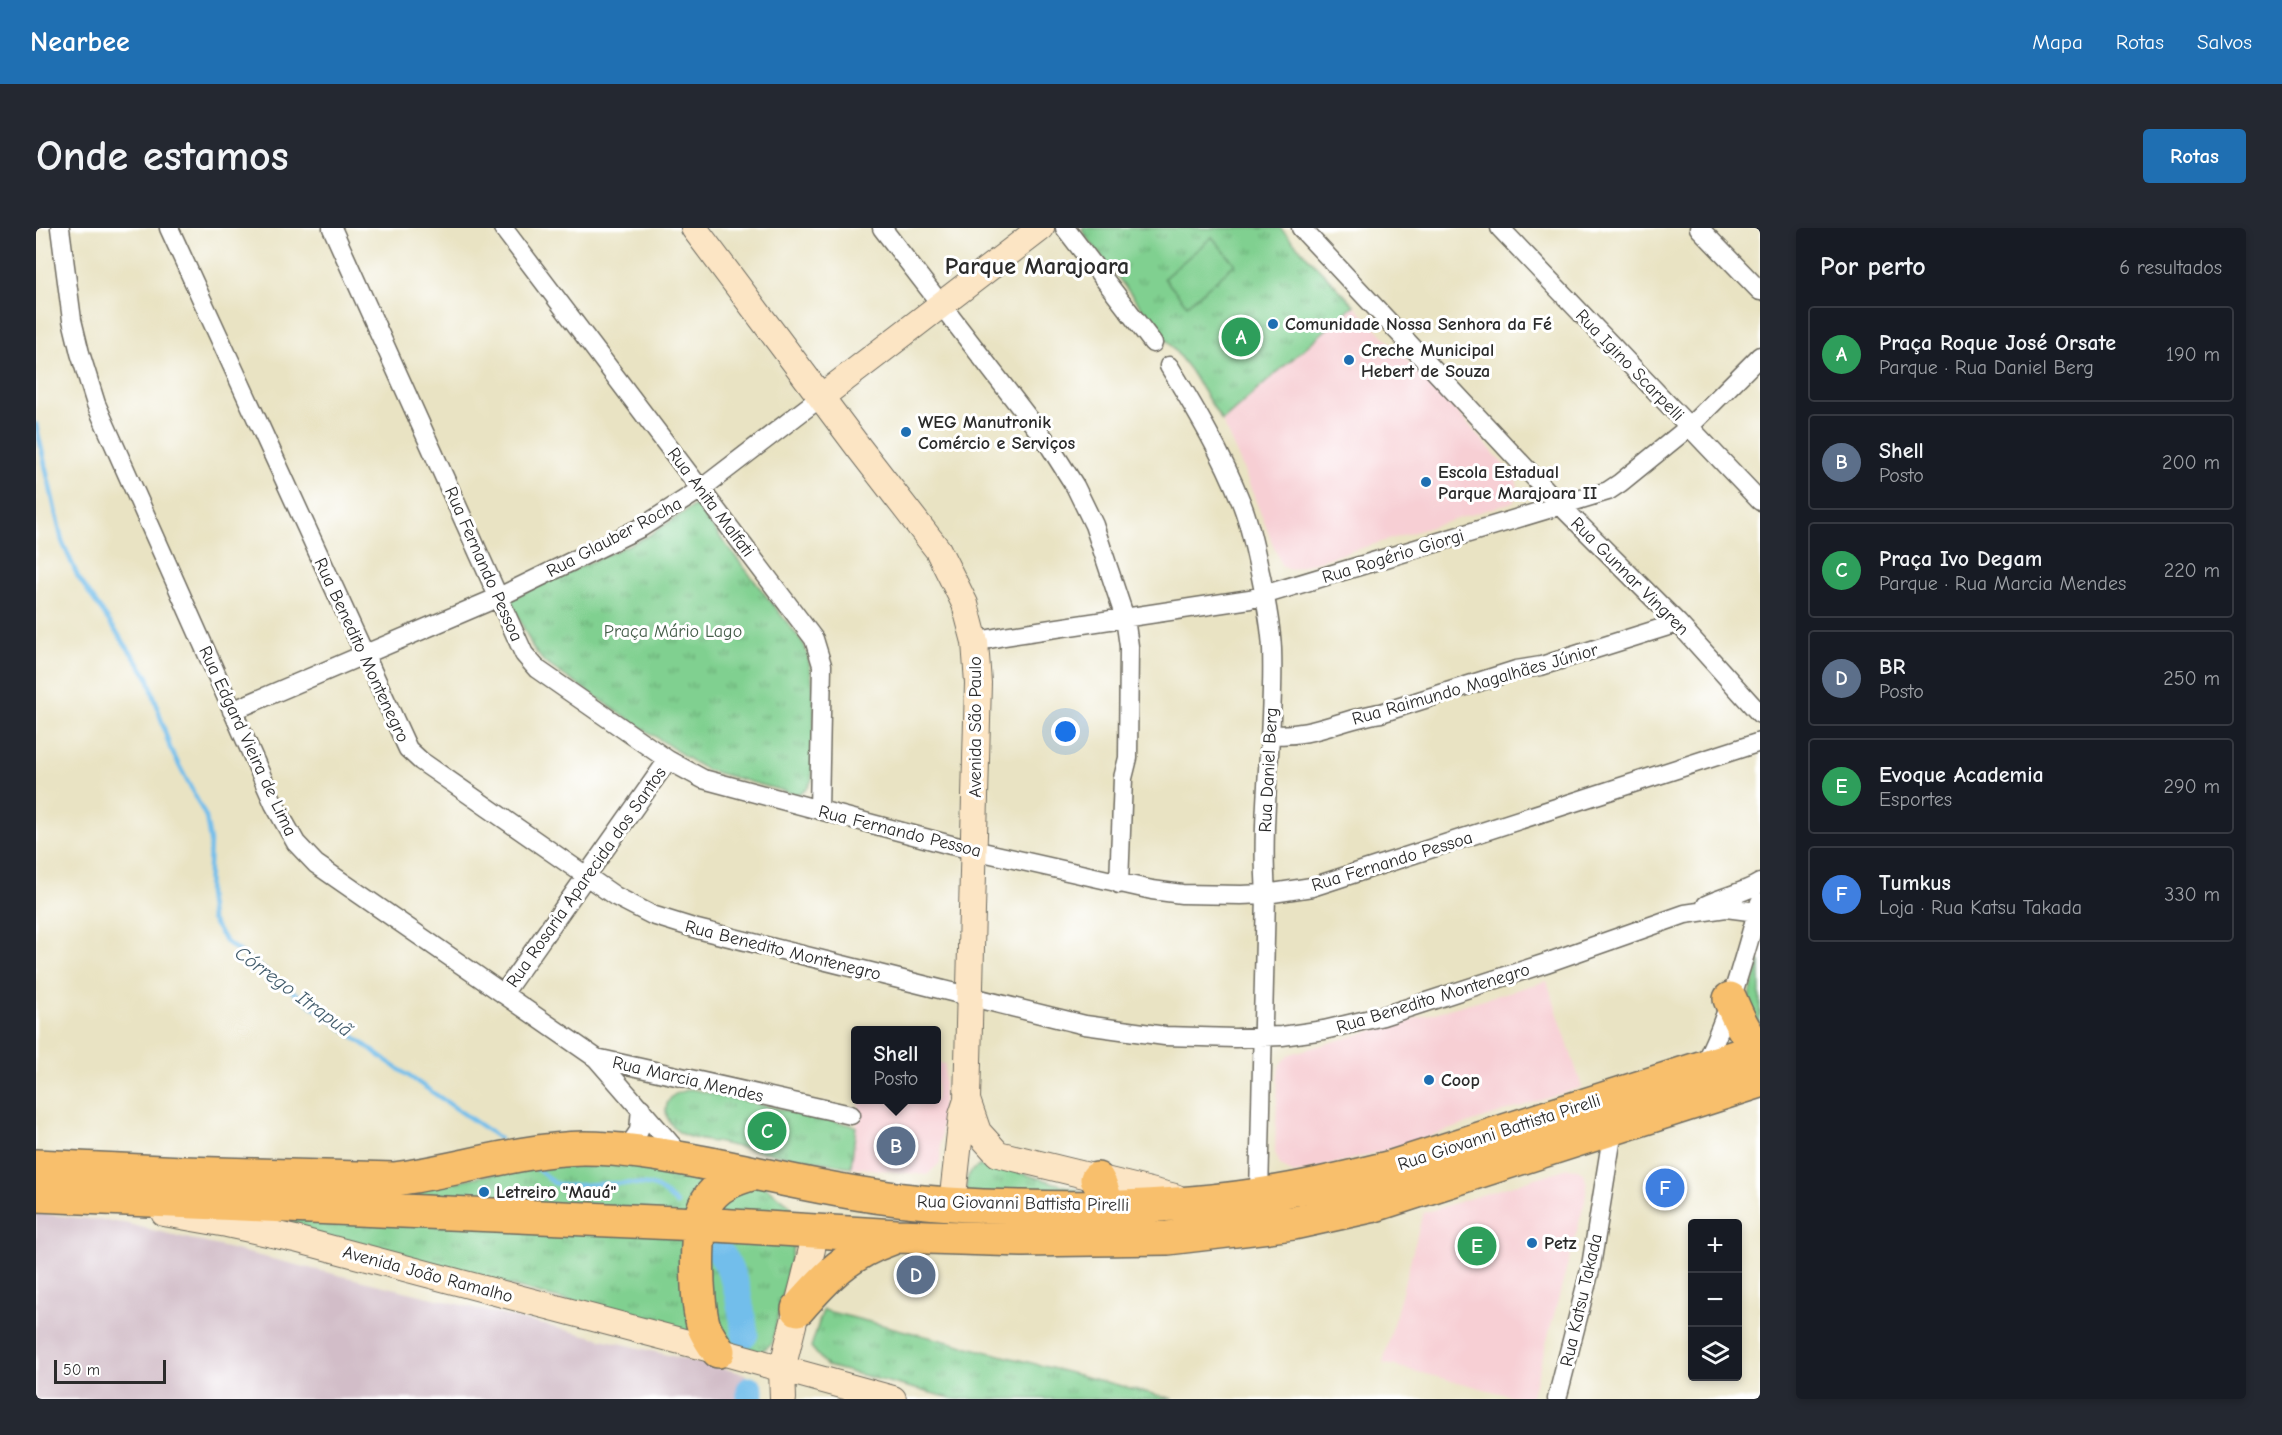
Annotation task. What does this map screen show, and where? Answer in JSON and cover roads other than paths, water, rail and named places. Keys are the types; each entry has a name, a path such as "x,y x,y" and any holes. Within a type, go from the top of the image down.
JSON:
{"highway":[{"path":"1730,999 1742,1027 1750,1040 1760,1049"},
{"name":"Rua Giovanni Battista Pirelli","path":"36,1166 386,1179 423,1175 563,1150 626,1150 890,1198 952,1204 1101,1193 1197,1202 1259,1195 1345,1179 1392,1167 1760,1049"},
{"name":"Rua Giovanni Battista Pirelli","path":"699,1224 897,1236 1104,1240 1168,1238 1294,1223 1371,1206 1760,1082"},
{"path":"718,1351 708,1336 701,1313 699,1224 706,1202 722,1186 735,1178 755,1173"},
{"path":"794,1181 805,1196 811,1211 813,1231"},
{"path":"1022,1240 1047,1228 1085,1228 1095,1225 1100,1220 1101,1193"},
{"name":"Avenida João Ramalho","path":"36,1194 699,1224"},
{"path":"952,1204 956,1222 967,1238"},
{"path":"798,1309 841,1264 872,1245 897,1236"}],"main road":[{"name":"Avenida São Paulo","path":"694,228 938,550 965,604 975,642 978,683 967,1100 962,1114 952,1204"},
{"name":"Rua Glauber Rocha","path":"821,397 1041,228"},
{"name":"Avenida São Paulo","path":"967,1100 978,1132 998,1154"},
{"path":"956,1168 976,1159 998,1154 1101,1193"},
{"name":"Avenida João Ramalho","path":"69,1197 227,1224 295,1239 782,1369 841,1393 893,1399"},
{"path":"783,1399 782,1369 812,1249 813,1231"}],"street":[{"name":"Rua Edgard Vieira de Lima","path":"60,228 72,320 96,404 278,812 296,843 316,864 596,1058 684,1159"},
{"name":"Rua Benedito Montenegro","path":"169,228 246,401 408,749 421,761 586,876 635,907 674,922 1085,1025 1130,1033 1202,1038 1262,1038 1324,1030 1383,1016 1546,963 1685,914 1726,908 1758,907"},
{"name":"Rua Fernando Pessoa","path":"332,228 524,654 537,669 668,760 704,779 819,810 1119,884 1182,894 1266,894 1312,888 1760,742"},
{"name":"Rua Anita Malfati","path":"503,228 802,621 820,652 822,676 819,810"},
{"path":"882,228 1047,442 1075,486 1094,525 1125,618 1129,658 1128,758 1122,778 1119,884"},
{"path":"1065,228 1153,343"},
{"name":"Rua Gunnar Vingren","path":"1301,228 1561,506 1678,623 1755,710"},
{"name":"Rua Igino Scarpelli","path":"1500,228 1760,501"},
{"path":"1699,228 1760,291"},
{"name":"Rua Rogério Giorgi","path":"975,642 1250,599 1608,491 1689,427 1760,357"},
{"name":"Rua Daniel Berg","path":"1169,366 1202,420 1242,504 1255,550 1272,641 1271,734 1267,769 1264,871 1266,894 1259,1195"},
{"name":"Rua Glauber Rocha","path":"232,711 499,597 642,527 701,489 821,397"},
{"name":"Rua Raimundo Magalhães Júnior","path":"1271,734 1295,736 1366,715 1381,713 1516,670 1540,666 1678,623"},
{"name":"Rua Rosaria Aparecida dos Santos","path":"503,994 668,760"},
{"path":"1685,914 1724,896 1751,889 1760,883"},
{"path":"1703,1066 1712,1050 1730,999 1758,907"},
{"name":"Rua Marcia Mendes","path":"596,1058 851,1115"},
{"path":"626,1150 639,1131 641,1108"},
{"name":"Rua Katsu Takada","path":"1557,1399 1591,1266 1613,1130"}],"waterway":[{"name":"Córrego Itrapuã","path":"36,424 62,541 78,577 148,677 170,748 206,817 210,841 208,893 211,919 226,942 384,1059 499,1138"},
{"name":"Córrego Itrapuã","path":"536,1168 554,1183 565,1186 624,1183 655,1187 677,1204"},
{"name":"Córrego Itrapuã","path":"715,1245 732,1276 739,1298 745,1334"},
{"name":"Córrego Itrapuã","path":"750,1390 750,1399"}],"place":[{"name":"Comunidade Nossa Senhora da Fé","path":"1273,324"},
{"name":"Praça Roque José Orsate","path":"1241,337"},
{"name":"Creche Municipal Hebert de Souza","path":"1349,360"},
{"name":"WEG Manutronik Comércio e Serviços","path":"906,432"},
{"name":"Escola Estadual Parque Marajoara II","path":"1426,482"},
{"name":"Coop","path":"1429,1080"},
{"name":"Praça Ivo Degam","path":"767,1131"},
{"name":"Shell","path":"896,1146"},
{"name":"Tumkus","path":"1665,1188"},
{"name":"Letreiro \"Mauá\"","path":"484,1192"},
{"name":"Petz","path":"1532,1243"},
{"name":"Evoque Academia","path":"1477,1246"},
{"name":"BR","path":"916,1275"}],"district":[{"name":"Parque Marajoara","path":"1037,266"}],"park label":[{"name":"Praça Mário Lago","path":"673,631"}]}
